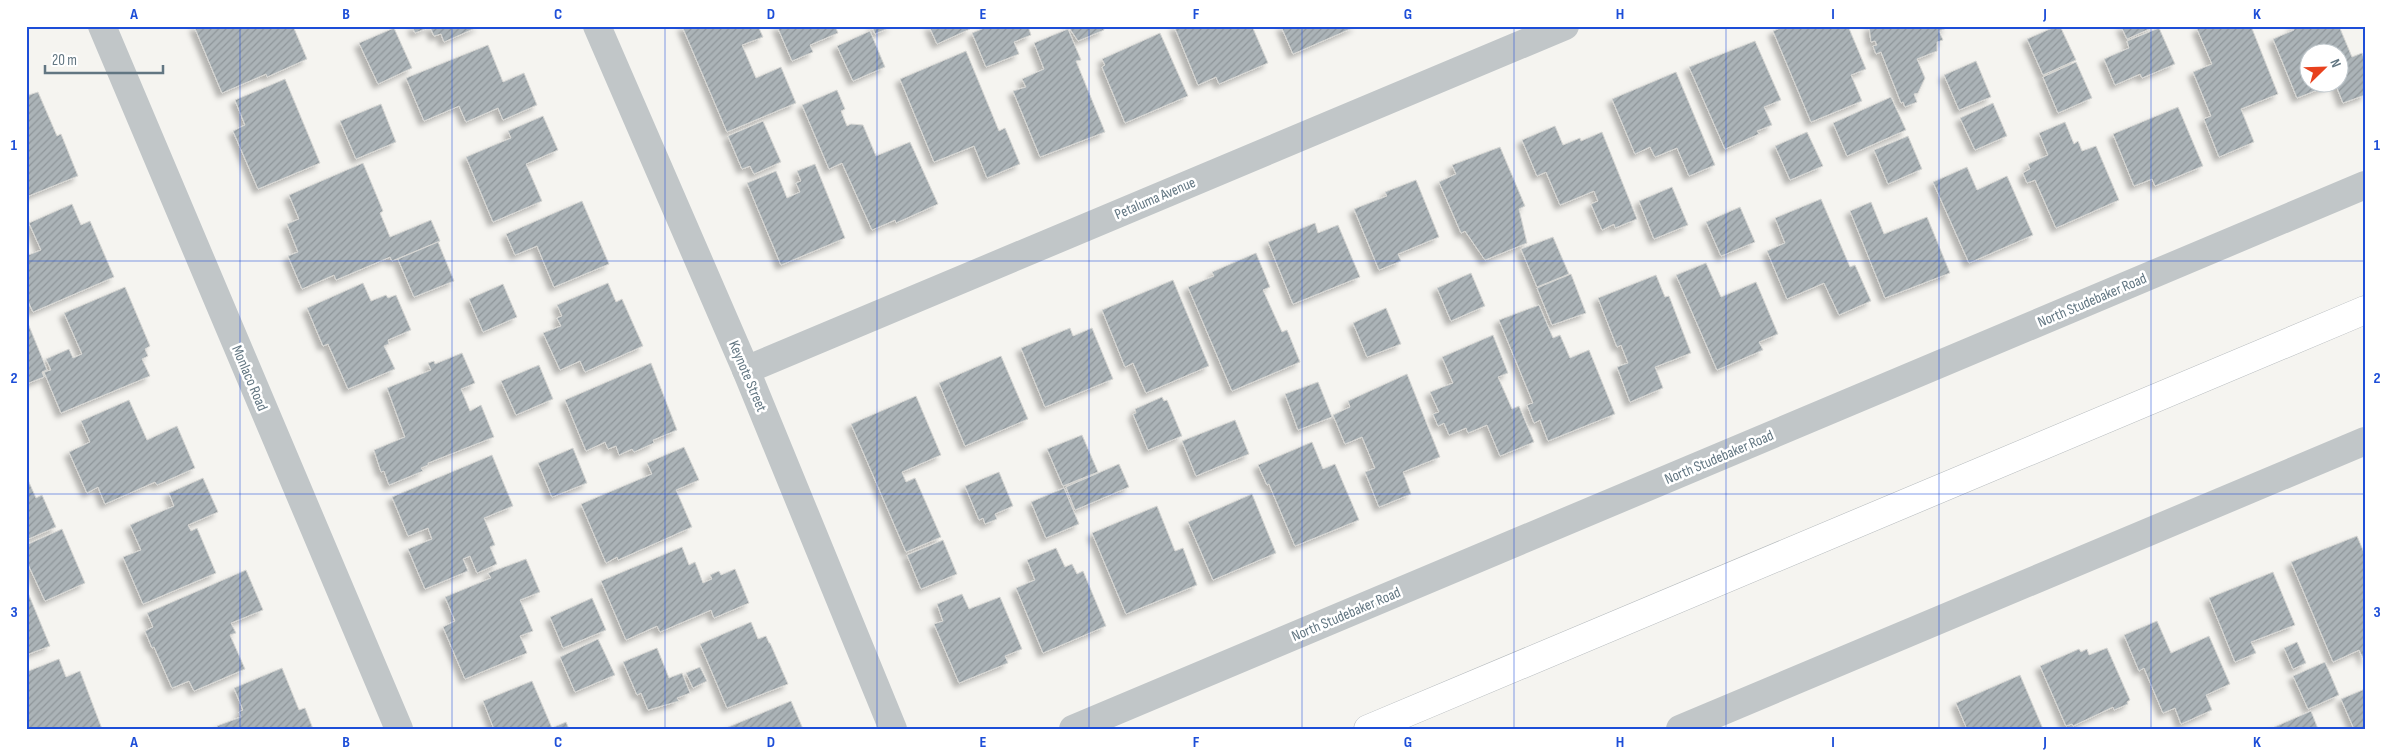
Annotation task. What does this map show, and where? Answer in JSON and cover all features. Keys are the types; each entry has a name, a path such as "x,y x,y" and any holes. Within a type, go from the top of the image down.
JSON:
{"main road":[{"path":"1368,729 2365,310"}],"street":[{"name":"Monlaco Road","path":"102,26 399,729"},
{"name":"Keynote Street","path":"597,26 746,370 893,729"},
{"name":"Petaluma Avenue","path":"746,370 1565,26"},
{"name":"North Studebaker Road","path":"1073,729 2365,185"},
{"path":"1680,729 2365,441"}],"building":[{"path":"194,26 293,26 307,59 267,77 266,74 222,93"},
{"path":"412,26 480,26 444,42 441,34 434,36 430,27 415,33"},
{"path":"682,26 758,26 763,37 742,45 756,78 781,67 796,103 727,132"},
{"path":"777,26 835,26 838,33 810,45 813,52 792,61"},
{"path":"872,26 893,26 875,34"},
{"path":"929,26 969,26 970,29 937,44"},
{"path":"989,26 1028,26 1031,35 1014,42 1019,54 986,67 972,33"},
{"path":"1068,26 1103,26 1104,30 1078,41"},
{"path":"1174,26 1252,26 1268,63 1219,84 1216,77 1198,85"},
{"path":"1281,26 1357,26 1293,54"},
{"path":"1786,26 1848,26 1866,69 1851,75 1862,101 1811,122 1773,31"},
{"path":"1869,26 1946,26 1947,28 1939,31 1943,40 1937,42 1937,51 1917,59 1925,78 1918,93 1914,94 1917,102 1905,107 1903,102 1901,103 1881,52 1876,54 1873,46 1877,45 1875,41 1871,42"},
{"path":"2060,26 2076,60 2043,75 2027,39"},
{"path":"2121,26 2156,26 2127,39"},
{"path":"2203,26 2251,26 2278,94 2241,109 2254,142 2219,157 2204,119 2211,116 2193,72 2212,64 2197,29"},
{"path":"2292,26 2339,26 2346,42 2298,42 2298,92 2312,92 2297,98 2273,39 2294,30"},
{"path":"394,28 412,68 378,84 359,43"},
{"path":"2159,28 2175,64 2142,78 2140,74 2115,85 2104,59 2129,48 2127,41"},
{"path":"1068,29 1081,60 1076,61 1105,132 1040,157 1013,91 1026,87 1022,79 1044,69 1034,43"},
{"path":"870,31 885,67 853,81 837,46"},
{"path":"1160,33 1188,96 1125,123 1102,67 1105,65 1102,59"},
{"path":"1755,41 1781,100 1764,107 1772,125 1757,131 1759,134 1725,149 1689,67"},
{"path":"488,45 503,82 524,73 537,105 503,120 498,108 466,122 459,106 424,121 406,78"},
{"path":"2348,47 2352,57 2362,53 2365,61 2365,95 2343,103 2339,92 2348,92"},
{"path":"966,51 999,131 1005,128 1020,164 987,178 974,146 934,162 900,79"},
{"path":"1976,61 1991,97 1959,110 1944,75"},
{"path":"2076,62 2092,98 2058,113 2043,77"},
{"path":"1676,72 1715,165 1689,176 1677,148 1655,157 1650,147 1635,154 1612,99"},
{"path":"285,79 320,163 258,189 233,131 245,125 235,100"},
{"path":"837,90 845,109 841,111 847,126 851,124 863,125 876,156 910,142 938,204 896,223 895,220 872,230 842,163 829,169 802,105"},
{"path":"38,92 57,136 61,134 78,176 26,197 26,96"},
{"path":"1891,97 1906,130 1847,156 1833,123"},
{"path":"1993,103 2007,136 1975,150 1960,118"},
{"path":"381,104 396,142 356,159 340,121"},
{"path":"2178,107 2203,166 2155,186 2152,179 2134,186 2113,134"},
{"path":"543,116 558,150 526,164 542,201 493,222 466,157 511,138 508,131"},
{"path":"763,121 781,162 754,174 750,166 742,169 728,136"},
{"path":"2065,122 2074,144 2078,141 2082,151 2096,146 2119,200 2056,228 2035,180 2027,183 2023,173 2030,169 2028,164 2048,155 2039,133"},
{"path":"1555,126 1563,145 1580,138 1581,141 1602,132 1637,219 1615,228 1614,224 1602,230 1591,204 1598,201 1594,191 1560,205 1546,172 1537,176 1522,140"},
{"path":"1807,132 1823,166 1790,180 1775,146"},
{"path":"1908,136 1922,169 1888,184 1874,150"},
{"path":"1500,147 1525,206 1519,209 1527,243 1485,260 1465,231 1461,233 1439,182 1456,174 1452,165"},
{"path":"363,163 383,211 380,213 390,237 431,220 440,241 392,261 390,257 336,280 334,275 302,289 288,256 298,252 287,224 299,219 289,195"},
{"path":"815,164 845,238 781,265 747,183 776,171 787,198 800,192 796,183 801,181 797,171"},
{"path":"1967,167 1977,190 2007,176 2033,235 1969,263 1933,182"},
{"path":"1416,180 1439,237 1398,254 1401,261 1379,270 1354,209 1387,196 1385,192"},
{"path":"1672,187 1688,225 1654,239 1639,201"},
{"path":"1821,199 1850,267 1855,265 1871,301 1839,315 1824,283 1787,299 1767,251 1785,243 1775,218"},
{"path":"582,201 609,264 554,287 537,246 515,255 506,234"},
{"path":"1871,202 1884,234 1927,217 1950,273 1885,298 1850,211"},
{"path":"72,204 81,225 90,221 114,277 33,312 26,297 26,256 41,250 29,223"},
{"path":"1740,207 1755,242 1721,256 1706,222"},
{"path":"1315,223 1318,233 1338,225 1360,277 1293,304 1268,242"},
{"path":"1553,237 1569,274 1537,287 1521,249"},
{"path":"438,242 454,281 414,297 398,259"},
{"path":"1256,253 1270,287 1263,290 1282,332 1287,330 1300,362 1232,391 1188,287 1214,276 1212,272"},
{"path":"1706,263 1721,297 1756,282 1778,334 1759,342 1763,350 1717,370 1676,275"},
{"path":"1471,273 1485,306 1451,321 1437,288"},
{"path":"1571,274 1586,313 1552,325 1537,288"},
{"path":"1656,275 1665,297 1669,296 1691,353 1655,367 1663,388 1630,402 1617,367 1628,363 1621,345 1617,347 1598,298"},
{"path":"1173,280 1209,366 1146,393 1133,363 1125,367 1102,310"},
{"path":"363,283 371,301 386,295 388,298 396,295 411,330 388,340 389,344 384,346 395,369 348,389 328,344 323,346 307,308"},
{"path":"608,283 616,302 622,299 643,346 585,372 580,361 560,370 543,333 561,326 557,318 562,316 557,305"},
{"path":"503,284 517,317 483,332 469,299"},
{"path":"125,287 150,346 145,349 148,356 142,359 150,376 61,413 44,372 51,370 46,359 69,349 73,358 82,354 64,313"},
{"path":"1539,305 1553,338 1560,335 1570,358 1589,350 1615,414 1548,441 1540,420 1534,423 1527,405 1533,403 1499,320"},
{"path":"1386,308 1401,344 1367,357 1353,323"},
{"path":"27,321 47,370 42,372 44,377 26,384"},
{"path":"1070,328 1073,336 1092,328 1113,379 1045,407 1021,348"},
{"path":"1493,335 1508,373 1498,377 1512,409 1519,406 1534,442 1500,456 1487,425 1468,433 1466,428 1449,435 1444,423 1438,426 1433,414 1439,412 1430,392 1453,383 1442,357"},
{"path":"462,353 475,383 461,389 470,411 481,405 494,437 428,463 428,465 421,468 423,471 389,485 384,471 381,472 374,450 405,437 387,388 431,370 428,363 434,361 435,364"},
{"path":"1001,356 1028,419 965,446 939,383"},
{"path":"651,363 677,430 653,440 654,443 634,452 632,449 619,455 616,446 608,449 605,442 586,451 565,400"},
{"path":"539,365 553,399 516,415 501,381"},
{"path":"1407,374 1440,457 1403,472 1411,494 1379,507 1365,472 1375,468 1362,437 1345,444 1333,415 1350,407 1348,401"},
{"path":"1318,382 1332,417 1298,430 1285,394"},
{"path":"916,396 941,455 902,472 906,482 915,478 941,537 906,552 851,424"},
{"path":"1162,397 1164,401 1167,400 1182,436 1148,450 1133,414 1136,413 1135,409"},
{"path":"129,400 147,440 177,426 195,468 157,485 155,482 105,504 98,487 87,493 69,452 90,442 81,421"},
{"path":"1235,420 1249,454 1196,476 1182,441"},
{"path":"1082,435 1098,472 1063,486 1047,449"},
{"path":"1312,442 1323,469 1335,464 1359,520 1295,546 1269,484 1267,485 1258,465"},
{"path":"684,447 699,480 676,490 692,527 618,560 617,557 606,563 581,504 652,474 647,463"},
{"path":"573,448 587,483 552,497 538,463"},
{"path":"492,455 513,506 484,518 495,545 490,547 497,564 477,573 470,556 463,559 468,571 425,589 408,549 432,539 428,528 408,536 392,497"},
{"path":"1119,464 1129,487 1075,510 1066,487"},
{"path":"999,472 1013,506 995,514 997,519 985,524 983,518 979,520 965,486"},
{"path":"203,478 218,512 188,525 191,531 197,528 216,573 143,604 123,557 141,550 130,525 174,506 169,493"},
{"path":"28,480 36,498 42,495 56,527 26,540 26,481"},
{"path":"1064,488 1079,524 1046,538 1031,502"},
{"path":"1252,494 1276,553 1213,580 1188,522"},
{"path":"1157,506 1175,551 1183,548 1197,585 1126,614 1092,533"},
{"path":"62,529 85,583 45,601 26,560 26,545"},
{"path":"2357,536 2365,555 2365,662 2359,650 2333,662 2291,562"},
{"path":"943,540 957,574 921,589 907,555"},
{"path":"682,547 689,565 695,562 703,583 712,579 710,575 719,571 721,575 735,569 749,603 714,618 711,610 660,632 657,626 626,640 601,581"},
{"path":"1056,548 1065,567 1072,564 1077,574 1083,571 1106,626 1043,653 1016,588 1035,580 1027,560"},
{"path":"526,559 540,592 520,600 533,631 520,636 527,653 465,679 443,627 455,621 445,597 491,578 488,573"},
{"path":"246,570 263,610 231,623 236,633 230,635 245,669 194,691 189,681 172,688 145,631 153,627 147,613"},
{"path":"2273,572 2295,625 2251,642 2256,653 2235,662 2209,598"},
{"path":"26,588 50,646 26,655"},
{"path":"962,594 969,609 1000,597 1022,649 1005,656 1008,663 959,683 934,624 943,621 937,604"},
{"path":"592,598 606,630 563,648 550,617"},
{"path":"2157,621 2171,653 2209,636 2230,684 2206,695 2212,710 2181,724 2175,708 2163,713 2144,668 2139,671 2124,635"},
{"path":"751,622 758,639 766,636 788,684 727,708 700,644"},
{"path":"598,639 615,675 575,692 560,657"},
{"path":"2297,642 2306,663 2293,669 2284,648"},
{"path":"657,648 669,678 682,673 690,693 677,698 679,701 648,710 641,693 637,695 623,662"},
{"path":"2107,648 2130,700 2127,702 2128,704 2114,710 2113,707 2073,726 2072,724 2066,726 2040,666 2079,649 2081,652 2087,649 2089,655"},
{"path":"59,659 66,677 80,671 102,729 26,729 26,672"},
{"path":"2325,662 2339,695 2308,709 2293,676"},
{"path":"700,667 707,681 693,688 686,673"},
{"path":"282,668 299,710 305,708 313,729 218,729 217,726 241,717 239,712 243,710 234,688"},
{"path":"2020,675 2043,729 1967,729 1956,703"},
{"path":"532,681 552,728 566,722 569,729 494,729 483,701"},
{"path":"2365,689 2365,729 2354,729 2341,699"},
{"path":"791,701 803,729 726,729 726,728"},
{"path":"2311,711 2318,729 2270,729"}]}
